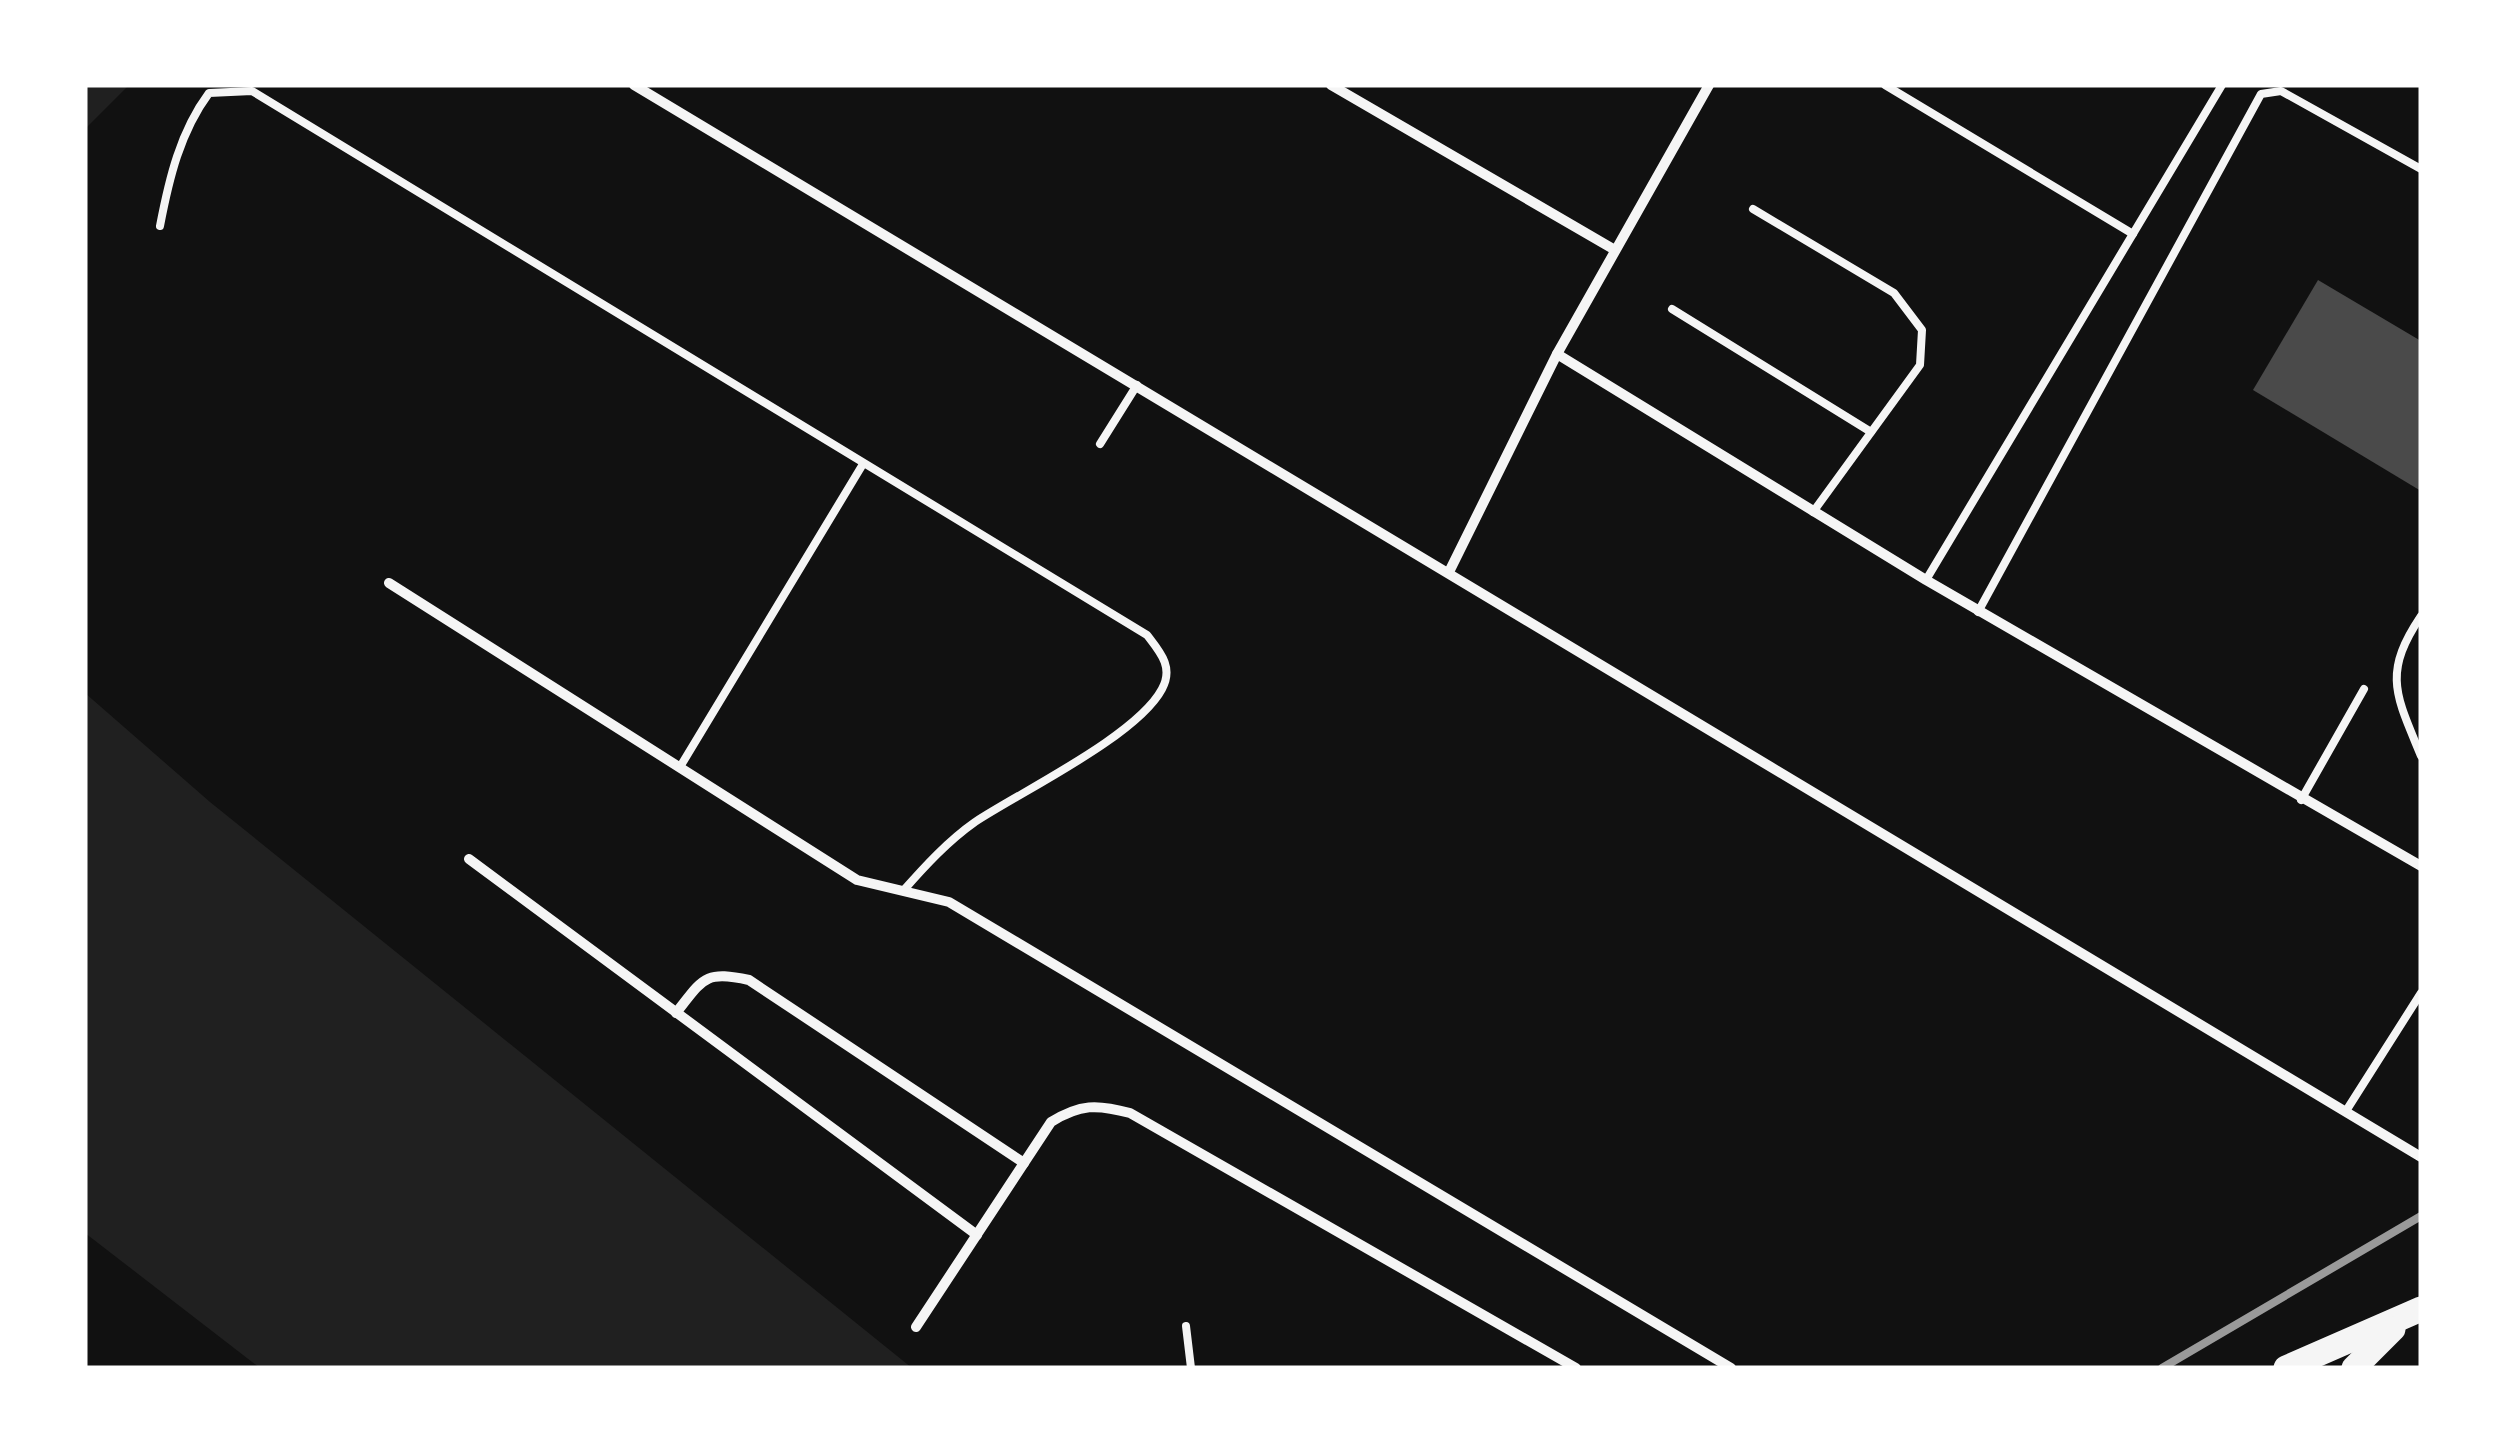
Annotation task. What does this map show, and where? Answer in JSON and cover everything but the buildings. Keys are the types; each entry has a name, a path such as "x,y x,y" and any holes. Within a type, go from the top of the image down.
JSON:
{"main road":[{"path":"2286,1368 2412,1314"},
{"path":"2354,1368 2412,1314"}],"street":[{"path":"634,85 2421,1158"},
{"path":"1331,85 1615,250"},
{"path":"1449,572 1557,354 1709,85"},
{"path":"1557,354 1978,612 2421,866"},
{"path":"389,583 857,880 948,902 1731,1368"},
{"path":"469,860 976,1235"},
{"path":"676,1012 702,980 717,972 749,980 1024,1163"},
{"path":"916,1327 1051,1122 1075,1107 1098,1104 1130,1113 1576,1368"}],"lane":[{"path":"1886,85 2133,234"},
{"path":"1926,580 2222,85"},
{"path":"160,226 169,178 192,115 208,93 252,90 1147,635 1163,656 1168,671 1162,689 1132,724 971,825 903,890"},
{"path":"1978,612 2261,94 2281,91 2421,169"},
{"path":"1754,209 1894,293 1922,330 1920,365 1812,512"},
{"path":"1672,309 1871,432"},
{"path":"1100,444 1137,385"},
{"path":"680,767 863,464"},
{"path":"2421,616 2395,663 2400,700 2421,756"},
{"path":"2301,800 2364,689"},
{"path":"2346,1111 2421,993"},
{"path":"1186,1326 1190,1368"}],"shaded area":[{"path":"85,85 129,85 85,129"},
{"path":"85,693 210,802 912,1368 260,1368 85,1233"}],"railway":[{"path":"2162,1368 2421,1216"}]}
